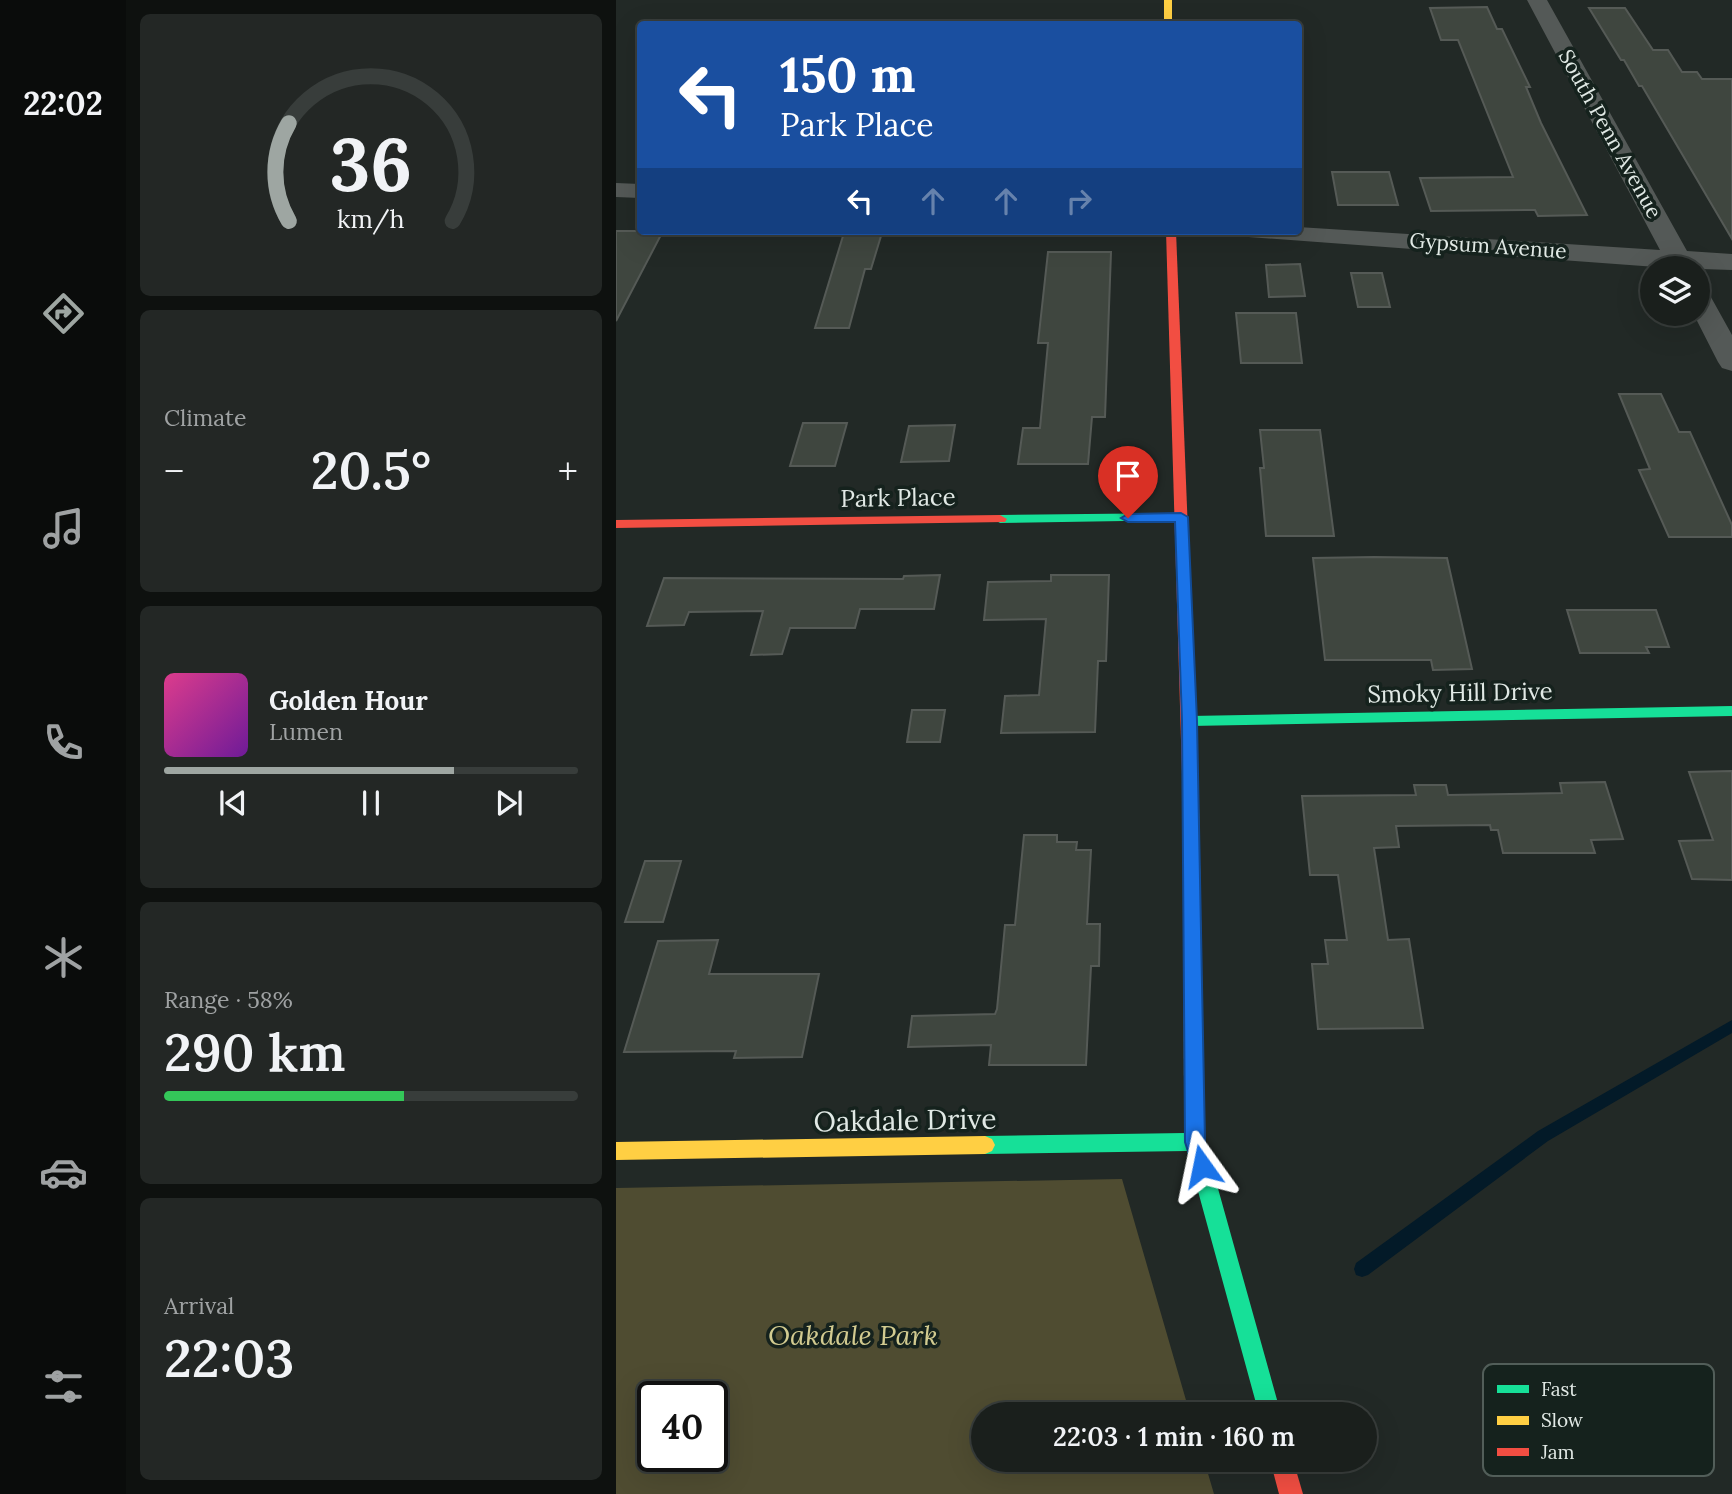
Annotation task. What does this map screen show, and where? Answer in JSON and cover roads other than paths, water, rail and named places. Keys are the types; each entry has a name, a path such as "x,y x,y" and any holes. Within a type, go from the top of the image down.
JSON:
{"street":[{"path":"1168,0 1168,21"},
{"name":"South Penn Avenue","path":"1537,0 1676,256"},
{"path":"616,190 637,191"},
{"path":"1171,235 1190,721 1195,1142 1267,1402"},
{"name":"Gypsum Avenue","path":"1298,235 1640,260"},
{"name":"Gypsum Avenue","path":"1710,262 1732,262"},
{"path":"1710,319 1732,362"},
{"name":"Park Place","path":"616,524 1181,517"},
{"name":"Smoky Hill Drive","path":"1190,721 1732,711"},
{"name":"Oakdale Drive","path":"616,1151 1195,1142"},
{"path":"1285,1472 1291,1494"}],"waterway":[{"path":"1362,1269 1543,1136 1732,1026"}],"park label":[{"name":"Oakdale Park","path":"853,1335"}]}
